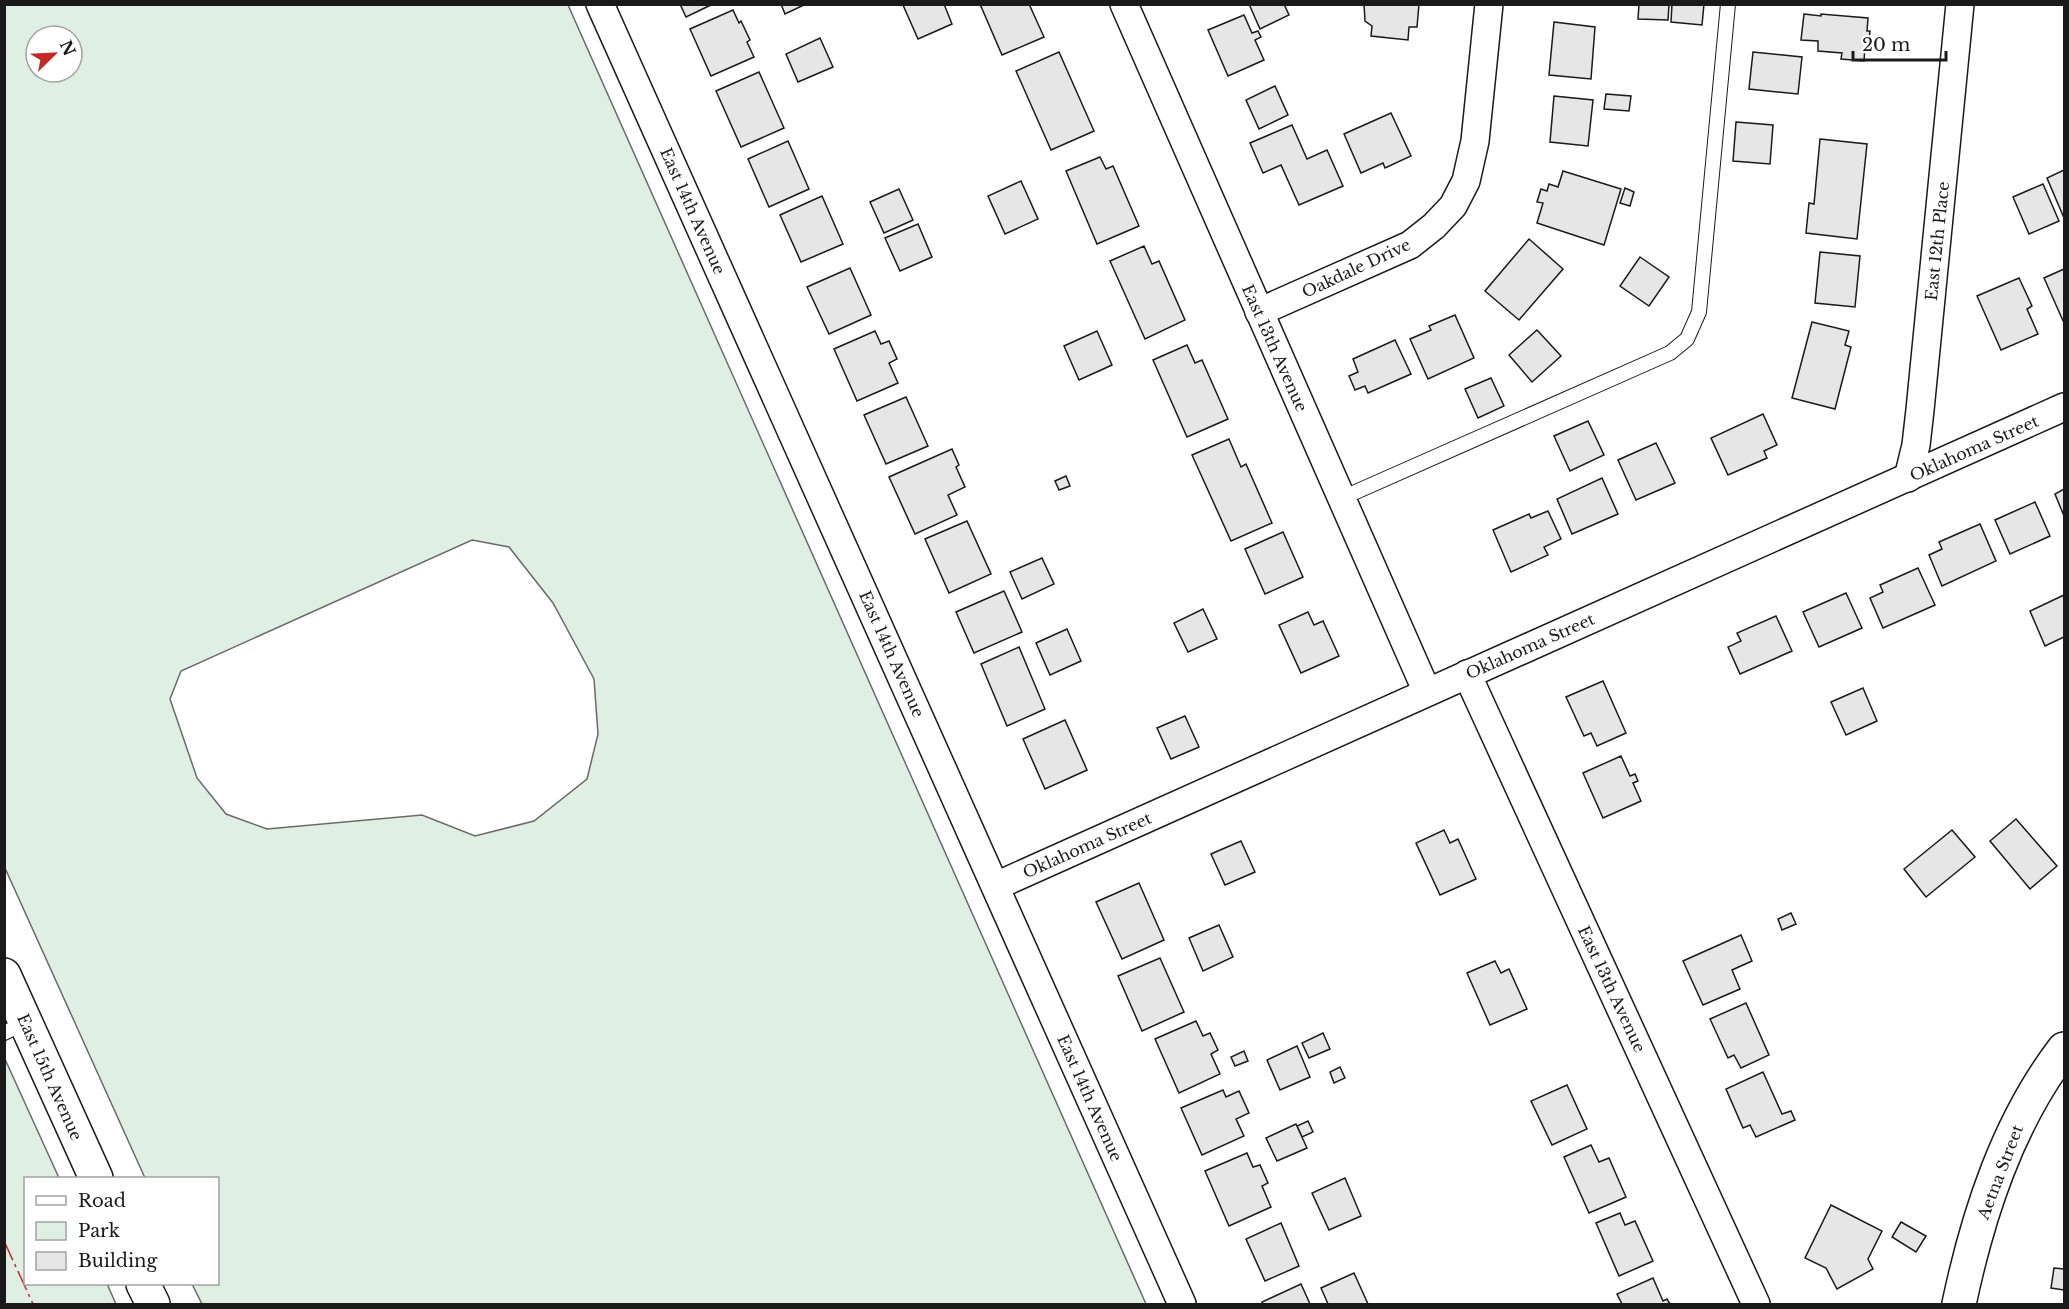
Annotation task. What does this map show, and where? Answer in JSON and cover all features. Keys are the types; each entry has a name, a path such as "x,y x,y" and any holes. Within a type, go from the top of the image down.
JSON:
{"street":[{"name":"East 14th Avenue","path":"600,4 1182,1305"},
{"name":"East 13th Avenue","path":"1124,4 1427,692"},
{"name":"Oakdale Drive","path":"1259,312 1410,244 1434,226 1452,206 1466,181 1473,152 1489,4"},
{"name":"East 12th Place","path":"1908,478 1916,445 1920,410 1960,4"},
{"name":"Oklahoma Street","path":"996,886 2064,407"},
{"name":"East 13th Avenue","path":"1467,675 1756,1305"},
{"name":"East 15th Avenue","path":"4,975 15,1027 95,1177"},
{"name":"Aetna Street","path":"1959,1305 1969,1259 1991,1185 2021,1118 2064,1049"},
{"path":"143,1285 153,1305"}],"lane":[{"path":"1342,498 1670,353 1688,339 1699,312 1728,4"}],"green space":[{"path":"4,5 568,5 1146,1304 202,1304 192,1285 219,1285 219,1177 145,1177 5,868","holes":["472,540 509,547 553,603 594,679 598,734 587,779 534,821 475,836 422,815 267,829 226,814 197,778 170,699 181,671"]},
{"path":"4,1057 59,1177 24,1177 24,1285 107,1285 116,1304 5,1304"}],"building":[{"path":"680,4 713,4 686,17"},
{"path":"781,4 806,4 785,14"},
{"path":"944,4 952,24 918,39 903,5"},
{"path":"980,4 1029,4 1044,37 1002,55"},
{"path":"1249,4 1284,4 1289,15 1260,29"},
{"path":"1364,4 1419,4 1417,27 1409,27 1408,40 1371,36 1372,26 1365,21"},
{"path":"1639,4 1669,4 1668,20 1638,19"},
{"path":"1672,4 1704,4 1702,25 1671,22"},
{"path":"733,10 750,40 747,42 754,57 711,76 690,29"},
{"path":"1804,14 1868,18 1867,31 1870,31 1864,61 1841,59 1842,53 1818,51 1818,41 1801,40"},
{"path":"1244,15 1252,33 1258,31 1261,37 1255,40 1264,60 1228,76 1208,30"},
{"path":"1554,22 1595,27 1591,79 1549,75"},
{"path":"820,38 833,67 798,82 786,54"},
{"path":"1059,52 1094,131 1051,150 1016,71"},
{"path":"1753,52 1802,57 1798,94 1749,89"},
{"path":"759,72 784,128 741,147 716,91"},
{"path":"1275,86 1288,115 1259,129 1246,100"},
{"path":"1606,94 1631,96 1629,111 1604,109"},
{"path":"1554,96 1593,100 1588,146 1550,142"},
{"path":"1391,113 1411,156 1385,168 1383,163 1361,173 1344,134"},
{"path":"1736,122 1773,125 1770,164 1733,161"},
{"path":"1292,125 1307,159 1327,150 1343,186 1299,205 1281,165 1263,173 1250,143"},
{"path":"1820,139 1867,144 1857,239 1806,233 1809,203 1814,204"},
{"path":"788,141 809,189 769,207 748,159"},
{"path":"1100,157 1106,169 1113,166 1139,226 1097,244 1066,171"},
{"path":"2064,170 2064,218 2047,178"},
{"path":"1563,171 1621,189 1604,245 1537,223 1543,203 1537,202 1541,189 1547,191 1549,184 1558,187"},
{"path":"1021,181 1038,219 1005,234 988,196"},
{"path":"2043,184 2059,221 2029,234 2013,197"},
{"path":"1625,188 1634,192 1630,206 1620,203"},
{"path":"899,189 913,220 884,233 870,202"},
{"path":"822,196 843,244 801,262 780,215"},
{"path":"918,224 932,257 900,271 885,238"},
{"path":"1529,239 1563,269 1519,320 1485,291"},
{"path":"1144,246 1152,264 1159,261 1185,320 1145,339 1110,261"},
{"path":"1820,252 1860,256 1855,307 1815,303"},
{"path":"1640,257 1669,277 1649,306 1620,286"},
{"path":"850,268 871,315 829,334 807,287"},
{"path":"2064,269 2064,323 2044,278"},
{"path":"2019,278 2032,306 2027,309 2038,334 2001,350 1977,296"},
{"path":"1455,315 1474,358 1428,379 1410,339 1431,330 1429,326"},
{"path":"1812,322 1849,331 1845,345 1851,347 1835,409 1792,398"},
{"path":"1537,330 1561,356 1532,382 1509,355"},
{"path":"875,331 881,344 889,341 897,359 889,363 898,383 857,401 834,349"},
{"path":"1097,331 1112,365 1079,380 1064,346"},
{"path":"1395,340 1411,374 1368,393 1365,386 1355,390 1349,376 1358,372 1353,359"},
{"path":"1187,345 1195,363 1202,360 1228,419 1187,437 1153,360"},
{"path":"1491,378 1504,406 1478,418 1465,389"},
{"path":"906,397 928,446 886,464 864,415"},
{"path":"1763,414 1777,445 1764,451 1767,458 1728,475 1711,438"},
{"path":"1588,421 1604,455 1570,471 1554,436"},
{"path":"1229,439 1241,467 1246,464 1272,523 1231,541 1192,455"},
{"path":"1656,443 1675,483 1636,500 1618,460"},
{"path":"952,449 959,465 956,467 965,487 948,495 957,515 915,534 889,477"},
{"path":"1066,476 1070,486 1059,490 1055,481"},
{"path":"1602,478 1618,514 1572,534 1557,499"},
{"path":"2064,489 2064,516 2055,494"},
{"path":"2035,502 2050,536 2010,554 1995,520"},
{"path":"1548,511 1561,539 1544,547 1548,555 1511,572 1493,530 1529,514 1531,518"},
{"path":"967,521 991,574 949,593 925,539"},
{"path":"1980,524 1996,561 1942,586 1929,555 1942,549 1939,542"},
{"path":"1283,532 1303,577 1265,594 1245,549"},
{"path":"1042,558 1054,584 1022,599 1010,572"},
{"path":"1918,568 1935,605 1883,628 1870,598 1883,592 1880,585"},
{"path":"1004,591 1022,632 974,653 956,612"},
{"path":"1846,593 1862,628 1819,647 1803,612"},
{"path":"2064,595 2064,637 2045,646 2030,611"},
{"path":"1203,609 1217,639 1188,652 1174,623"},
{"path":"1308,612 1314,625 1323,621 1339,656 1301,673 1279,625"},
{"path":"1776,616 1792,651 1740,674 1728,647 1741,641 1737,633"},
{"path":"1067,629 1081,661 1050,675 1036,643"},
{"path":"1019,647 1045,709 1007,726 981,664"},
{"path":"1603,681 1626,733 1597,746 1591,733 1584,736 1566,697"},
{"path":"1863,688 1877,721 1846,735 1831,702"},
{"path":"1185,716 1199,747 1171,759 1157,728"},
{"path":"1065,720 1087,770 1045,789 1023,739"},
{"path":"1621,756 1630,776 1635,774 1638,781 1633,783 1641,801 1603,818 1583,773"},
{"path":"2016,819 2057,866 2030,889 1990,841"},
{"path":"1444,830 1450,843 1458,839 1476,879 1440,895 1416,843"},
{"path":"1952,830 1975,857 1926,897 1904,869"},
{"path":"1241,841 1255,872 1225,885 1211,854"},
{"path":"1139,883 1164,940 1122,959 1096,902"},
{"path":"1791,913 1796,924 1782,930 1778,919"},
{"path":"1219,925 1233,957 1203,971 1189,938"},
{"path":"1741,935 1752,961 1732,970 1740,989 1703,1005 1683,961"},
{"path":"1160,958 1184,1012 1142,1031 1118,976"},
{"path":"1495,961 1501,973 1509,969 1527,1009 1490,1025 1467,973"},
{"path":"1746,1003 1769,1055 1741,1068 1734,1055 1728,1058 1710,1019"},
{"path":"1196,1021 1203,1036 1210,1033 1218,1050 1211,1054 1220,1074 1179,1093 1155,1039"},
{"path":"1323,1033 1330,1049 1309,1058 1302,1043"},
{"path":"1297,1046 1310,1077 1280,1090 1267,1060"},
{"path":"1244,1051 1248,1061 1235,1066 1231,1057"},
{"path":"1340,1067 1345,1078 1334,1083 1330,1072"},
{"path":"1763,1072 1782,1114 1791,1111 1795,1120 1756,1137 1750,1125 1743,1128 1726,1089"},
{"path":"1567,1085 1587,1129 1552,1145 1531,1101"},
{"path":"1223,1090 1226,1097 1239,1091 1249,1113 1236,1119 1244,1136 1202,1155 1181,1108"},
{"path":"1308,1121 1313,1132 1302,1137 1297,1126"},
{"path":"1296,1124 1307,1148 1277,1161 1266,1138"},
{"path":"1591,1145 1599,1162 1609,1158 1626,1197 1589,1213 1564,1157"},
{"path":"1247,1153 1253,1167 1260,1165 1268,1183 1262,1186 1271,1207 1229,1226 1205,1171"},
{"path":"1345,1178 1361,1216 1329,1230 1312,1193"},
{"path":"1831,1205 1882,1231 1868,1259 1873,1269 1837,1289 1826,1268 1805,1258"},
{"path":"1620,1213 1625,1225 1635,1221 1653,1261 1619,1276 1596,1223"},
{"path":"1901,1222 1926,1236 1916,1252 1892,1237"},
{"path":"1281,1223 1299,1266 1265,1281 1246,1239"},
{"path":"2054,1268 2064,1269 2064,1290 2051,1288"},
{"path":"1354,1273 1368,1304 1328,1304 1321,1288"},
{"path":"1653,1278 1663,1301 1667,1299 1670,1304 1622,1304 1617,1294"},
{"path":"1301,1284 1310,1304 1263,1304 1262,1302"}],"power":[{"path":"4,1241 24,1284"},
{"path":"24,1285 33,1304"}]}
